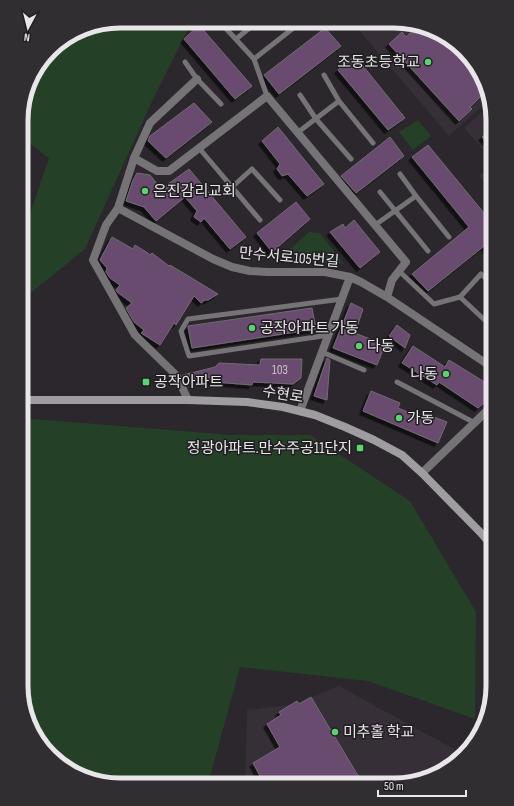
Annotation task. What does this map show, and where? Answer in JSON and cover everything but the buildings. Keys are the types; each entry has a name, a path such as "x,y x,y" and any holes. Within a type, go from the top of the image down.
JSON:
{"street":[{"path":"188,400 177,376 135,335 93,260 106,226 118,208 134,158 150,122 197,79"},
{"path":"134,158 157,171 169,172 267,96 406,262 392,280 387,297"},
{"name":"만수서로105번길","path":"118,208 212,259 232,267 250,271 268,272 325,272 350,278 366,284 486,363"},
{"path":"300,411 350,278"},
{"name":"수현로","path":"28,400 188,400 247,402 283,406 314,415 374,440 402,455 422,473 486,539"},
{"path":"422,473 486,412"}],"lane":[{"path":"226,28 254,59 267,96"},
{"path":"236,39 250,28"},
{"path":"254,59 293,28"},
{"path":"185,62 197,79 221,104"},
{"path":"324,75 339,101 373,143"},
{"path":"300,95 316,119 351,159"},
{"path":"297,133 339,101"},
{"path":"199,148 260,220"},
{"path":"232,187 252,169 280,200"},
{"path":"400,174 449,237"},
{"path":"380,192 428,251"},
{"path":"375,225 416,196"},
{"path":"399,271 434,304 460,297 481,274 486,279"},
{"path":"460,297 486,321"},
{"path":"328,335 189,356 181,331 188,318 342,299"},
{"path":"322,352 364,370"},
{"path":"397,382 475,423"}],"shaded area":[{"name":"조동초등학교","path":"357,28 394,28 418,31 440,40 459,55 467,64 479,85 484,104 449,136"},
{"path":"485,109 486,152 464,128"},
{"path":"486,170 486,184 479,176"},
{"name":"미추홀 학교","path":"339,686 458,751 440,766 418,775 406,777 245,778 247,710 296,704"}],"green space":[{"path":"120,28 188,28 154,97 85,249 28,295 28,217 49,158 28,142 29,108 33,90 40,74 59,51 74,40 96,31"},
{"path":"418,120 431,136 413,150 399,132"},
{"path":"309,232 320,233 344,264 293,259 286,253"},
{"path":"28,419 231,435 310,435 410,501 476,612 475,719 368,681 240,667 210,778 120,778 96,775 74,766 55,751 47,742 40,732 33,716 28,692"}],"place":[{"name":"조동초등학교","path":"428,62"},
{"name":"은진감리교회","path":"145,191"},
{"name":"공작아파트 가동","path":"252,328"},
{"name":"다동","path":"359,346"},
{"name":"나동","path":"446,374"},
{"name":"공작아파트","path":"146,382"},
{"name":"가동","path":"399,418"},
{"name":"정광아파트.만수주공11단지","path":"360,448"},
{"name":"미추홀 학교","path":"335,732"}]}
